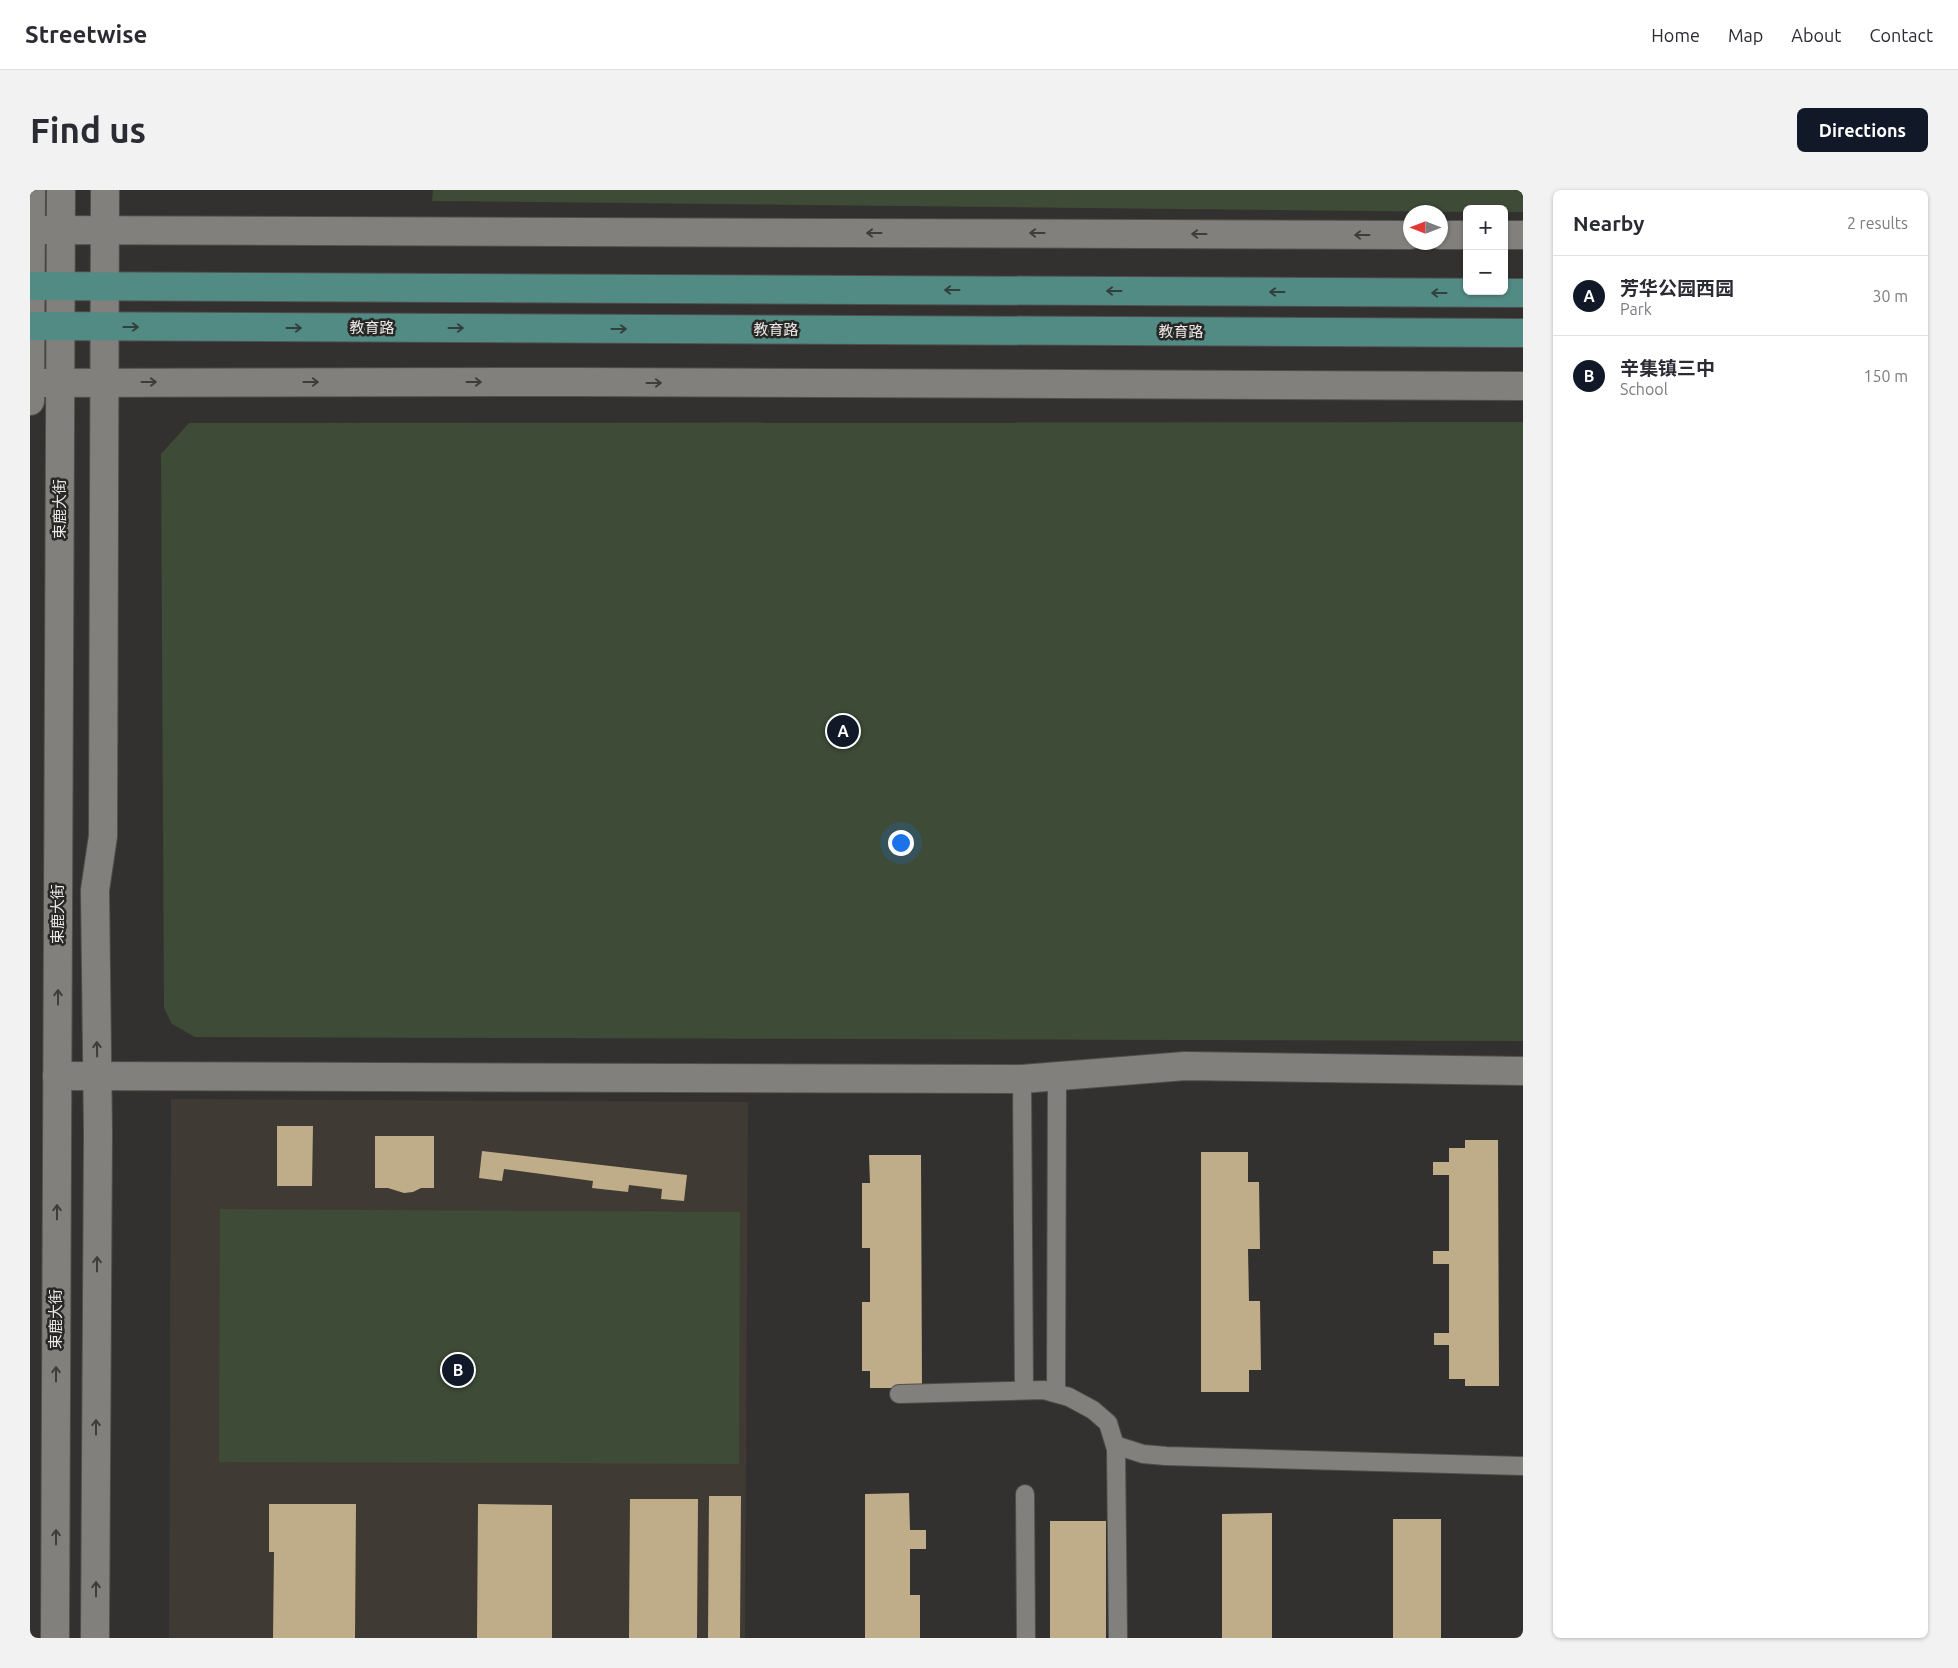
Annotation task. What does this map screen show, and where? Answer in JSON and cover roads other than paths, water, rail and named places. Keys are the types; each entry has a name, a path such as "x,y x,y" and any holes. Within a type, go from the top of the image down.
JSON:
{"main road":[{"path":"30,286 1523,293"},
{"name":"教育路","path":"30,326 1523,333"}],"street":[{"path":"30,401 31,190"},
{"name":"束鹿大街","path":"55,1638 61,190"},
{"path":"95,1638 97,1076 95,890 103,836 105,190"},
{"path":"30,230 1403,235"},
{"path":"1448,235 1463,235"},
{"path":"1508,235 1523,235"},
{"path":"30,383 585,382 1523,386"},
{"path":"58,1076 1022,1079 1185,1066 1523,1071"}],"lane":[{"path":"1056,1393 1057,1076"},
{"path":"1022,1079 1024,1390"},
{"path":"899,1394 1044,1390 1069,1397 1093,1410 1108,1424 1115,1445 1118,1638"},
{"path":"1115,1445 1143,1454 1166,1456 1523,1466"},
{"path":"1025,1494 1026,1638"}],"place":[{"name":"芳华公园西园","path":"843,731"},
{"name":"辛集镇三中","path":"458,1370"}]}
